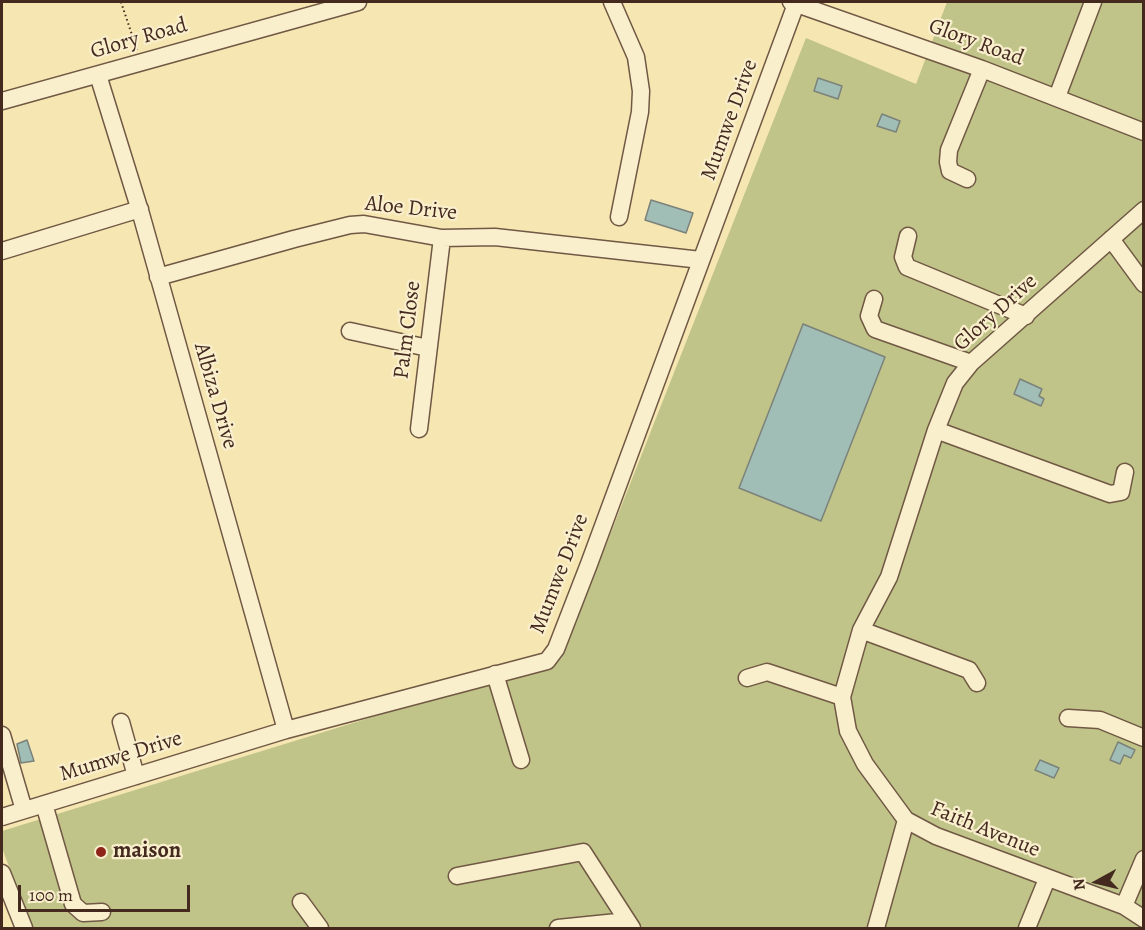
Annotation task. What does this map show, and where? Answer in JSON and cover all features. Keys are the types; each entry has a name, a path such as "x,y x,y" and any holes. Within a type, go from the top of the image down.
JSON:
{"street":[{"name":"Glory Road","path":"2,101 358,2"},
{"path":"612,2 636,57 641,91 640,112 619,217"},
{"path":"1057,97 1093,2"},
{"name":"Glory Road","path":"794,3 982,69 1143,132"},
{"name":"Mumwe Drive","path":"2,817 286,730 495,674 536,666 547,661 556,649 794,3"},
{"path":"967,179 951,171 948,162 949,150 982,69"},
{"name":"Albiza Drive","path":"98,75 140,209 286,730"},
{"path":"2,251 140,209"},
{"name":"Glory Drive","path":"861,630 889,578 936,430 955,383 971,363 1143,210"},
{"name":"Aloe Drive","path":"158,277 350,225 380,226 442,238 495,237 701,260"},
{"path":"908,236 903,257 907,267 1026,316"},
{"name":"Palm Close","path":"419,429 442,238"},
{"path":"1111,238 1143,284"},
{"path":"874,299 869,316 875,329 971,363"},
{"path":"350,331 428,348"},
{"path":"936,430 1110,494 1121,492 1125,472"},
{"path":"861,630 969,670 977,683"},
{"name":"Faith Avenue","path":"861,630 842,697 848,731 860,756 906,820 936,836 1124,906 1143,919"},
{"path":"747,678 767,672 842,697"},
{"path":"495,674 521,760"},
{"path":"1068,718 1100,720 1143,738"},
{"path":"121,722 136,776"},
{"path":"2,735 24,810"},
{"path":"44,804 73,904 83,913 102,912"},
{"path":"876,928 906,820"},
{"path":"457,876 583,852 629,925 558,928"},
{"path":"1124,906 1143,859"},
{"path":"2,873 24,928"},
{"path":"1027,928 1047,879"},
{"path":"301,902 320,928"}],"path":[{"path":"121,2 141,62"}],"green space":[{"path":"947,2 1143,2 1143,928 32,928 2,848 2,831 561,659 806,38 916,84"}],"water":[{"path":"818,78 842,86 838,99 814,91"},
{"path":"882,114 900,121 896,132 877,126"},
{"path":"651,200 693,213 686,233 645,220"},
{"path":"803,324 885,357 821,521 739,488"},
{"path":"1020,379 1042,389 1039,396 1044,399 1041,406 1014,394"},
{"path":"27,740 34,761 21,763 17,744"},
{"path":"1118,742 1135,750 1131,758 1124,755 1120,764 1110,760"},
{"path":"1040,760 1059,768 1054,778 1035,770"}],"place":[{"name":"maison","path":"101,852"}]}
